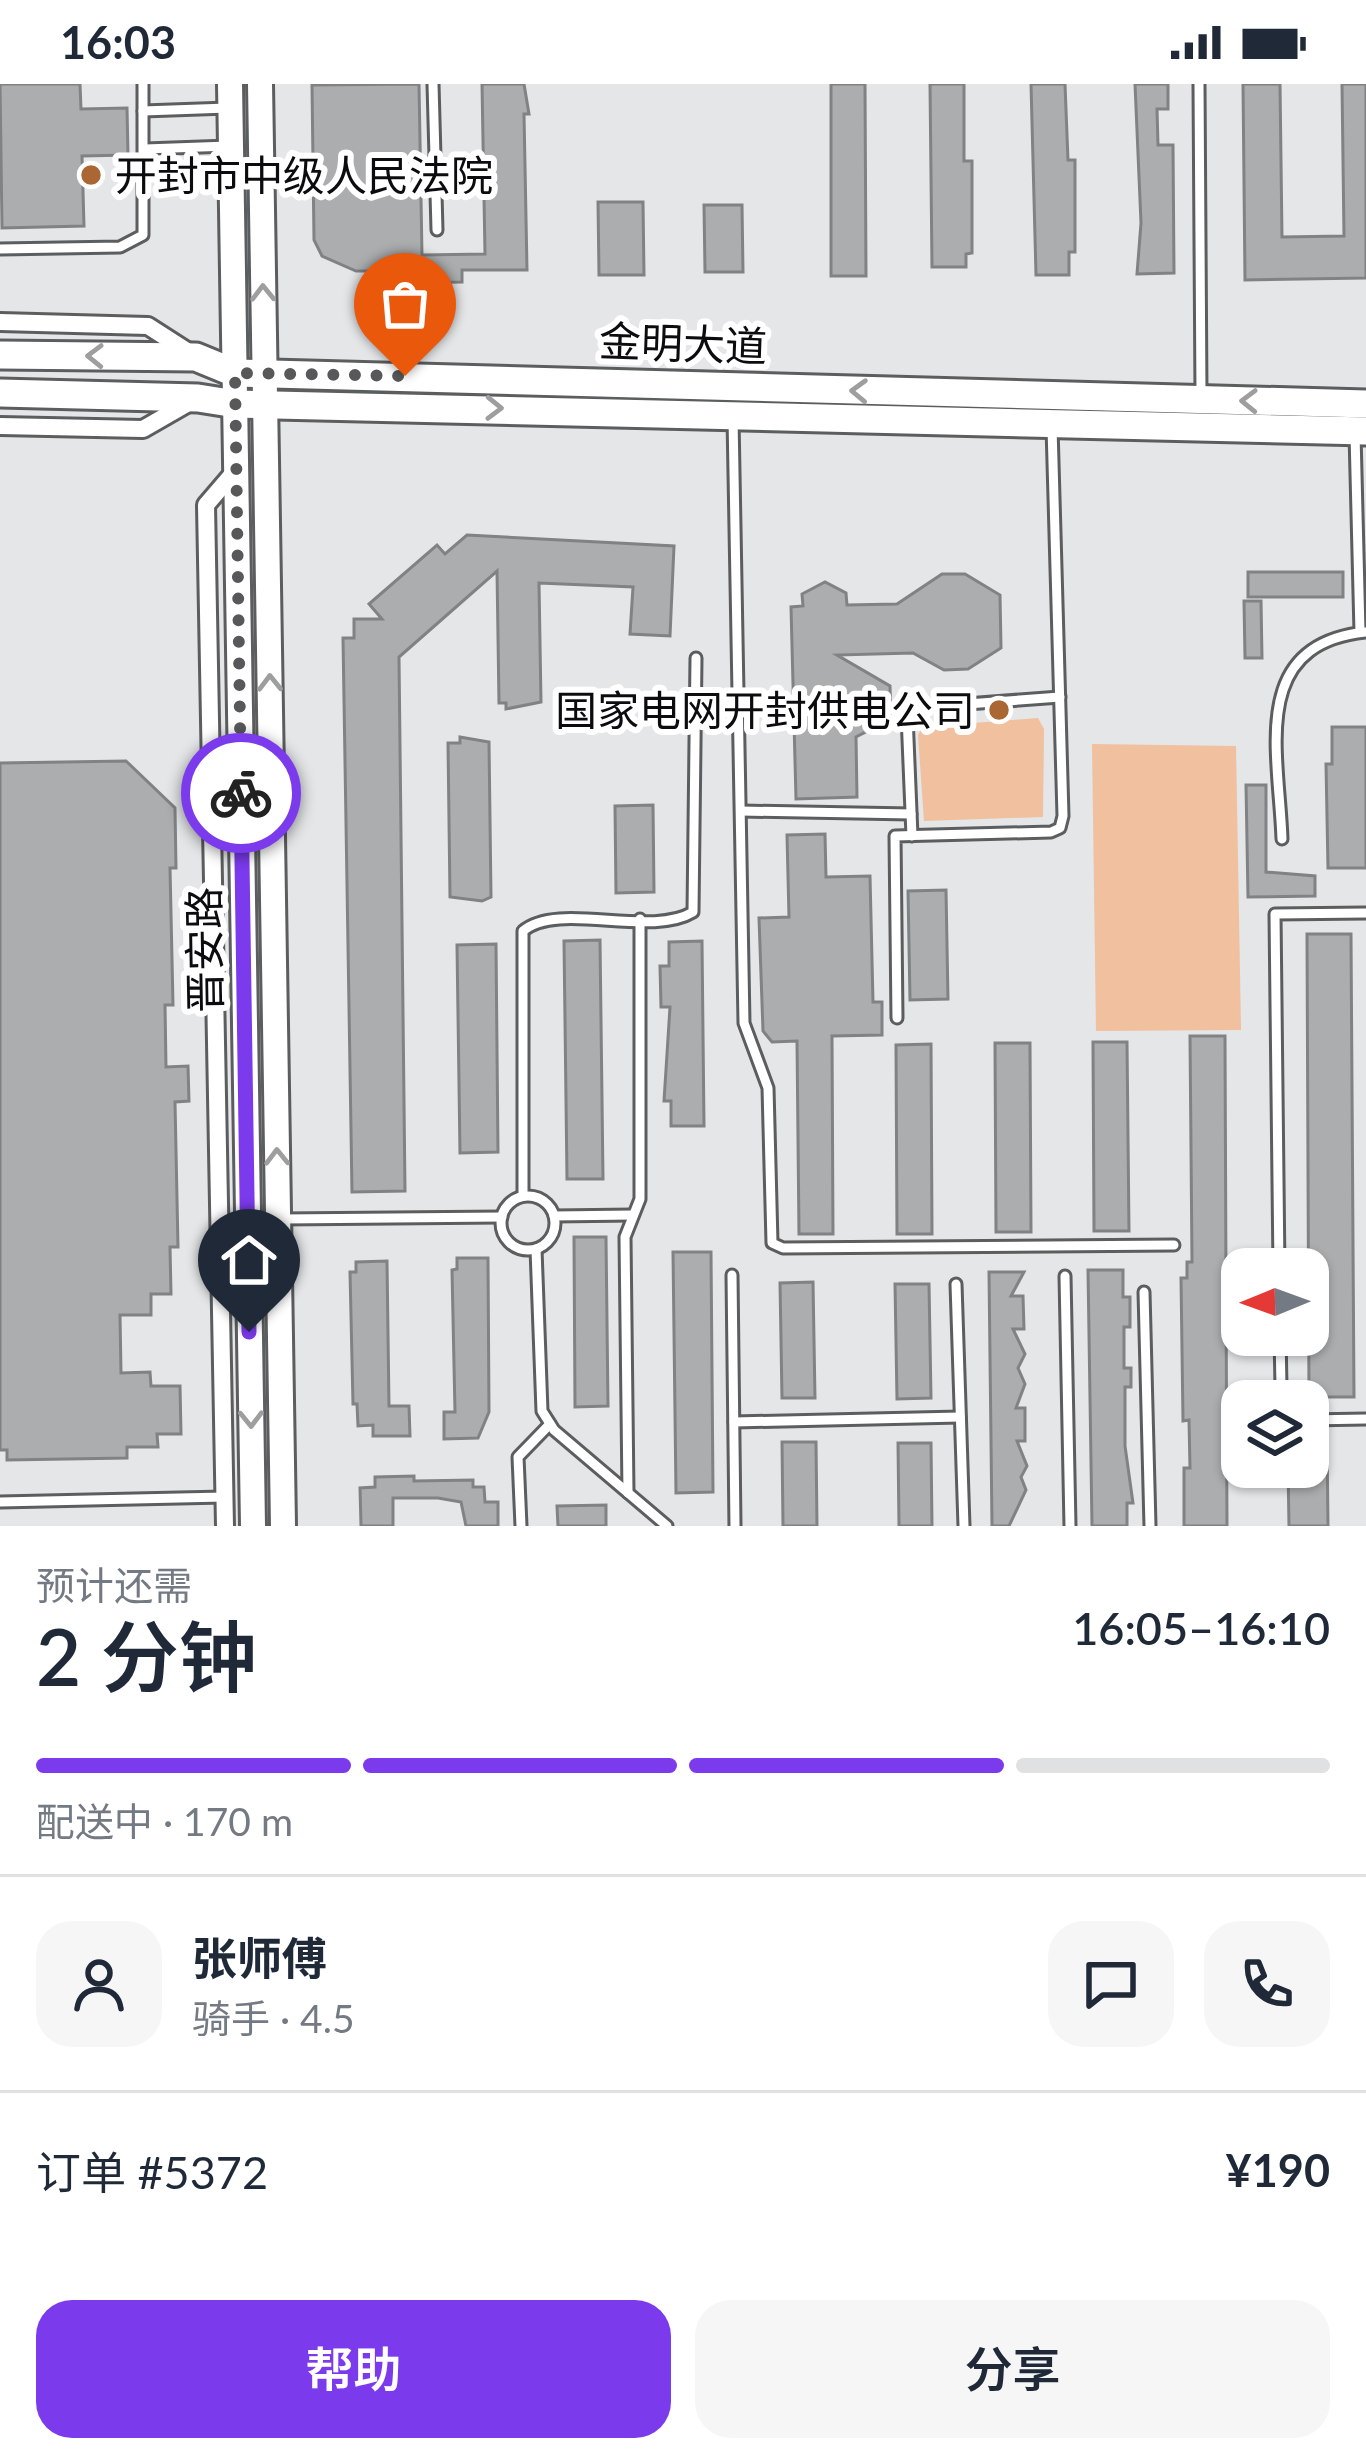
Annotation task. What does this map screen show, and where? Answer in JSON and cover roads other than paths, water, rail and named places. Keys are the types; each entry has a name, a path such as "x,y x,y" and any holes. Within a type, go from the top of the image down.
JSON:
{"main road":[{"name":"晋安路","path":"260,84 283,1526"},
{"name":"晋安路","path":"230,96 253,1526"},
{"name":"金明大道","path":"0,355 196,357 235,373 1366,404"},
{"name":"金明大道","path":"0,393 198,398 236,404 1360,430"}],"street":[{"path":"0,322 148,326 196,357"},
{"path":"0,426 142,429 198,398"},
{"path":"225,1526 206,506 236,469"}],"lane":[{"path":"0,249 120,247 135,242 147,227 143,84"},
{"path":"433,84 437,230"},
{"path":"1199,84 1201,400"},
{"path":"143,111 230,96"},
{"path":"145,149 231,146"},
{"path":"733,412 744,1023 768,1088 772,1243 783,1248 1174,1245"},
{"path":"897,1018 895,836 1060,828 1051,422"},
{"path":"1282,839 1278,695 1288,670 1322,640 1363,632 1360,430"},
{"path":"523,1196 523,931 539,922 684,918 693,913 696,658"},
{"path":"912,836 908,716 913,708 1060,697"},
{"path":"741,811 911,814"},
{"path":"1280,1248 1275,914 1366,913"},
{"path":"628,1493 625,1237 640,1199 640,920"},
{"path":"536,1249 509,1242 502,1217 508,1204 523,1196 539,1198 554,1216"},
{"path":"554,1216 633,1215"},
{"path":"536,1249 550,1238 554,1216"},
{"path":"278,1219 502,1217"},
{"path":"536,1249 542,1411 550,1424 667,1526"},
{"path":"732,1275 735,1526"},
{"path":"1064,1276 1070,1526"},
{"path":"956,1284 964,1526"},
{"path":"1144,1292 1150,1526"},
{"path":"734,1422 960,1417"},
{"path":"1329,1420 1366,1420"},
{"path":"521,1526 518,1457 550,1424"},
{"path":"0,1502 224,1497"}],"place":[{"name":"开封市中级人民法院","path":"91,175"},
{"name":"国家电网开封供电公司","path":"999,710"}]}
